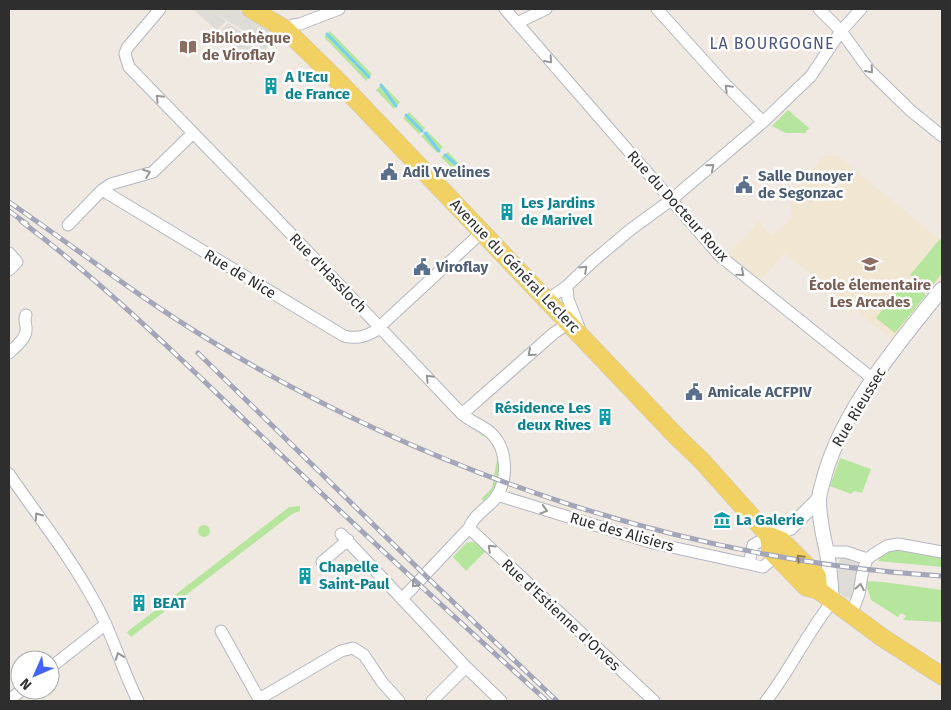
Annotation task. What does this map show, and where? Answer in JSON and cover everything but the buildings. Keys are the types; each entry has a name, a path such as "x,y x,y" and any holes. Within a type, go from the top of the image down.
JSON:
{"main road":[{"name":"Avenue du Général Leclerc","path":"251,9 285,29 340,83 713,473 769,536 782,541 817,576 818,590"},
{"name":"Avenue du Général Leclerc","path":"769,536 771,551 806,587 818,590 832,602 942,676"}],"street":[{"name":"Rue d'Hassloch","path":"160,9 126,52 127,64 462,414"},
{"path":"285,29 339,9"},
{"name":"Rue du Docteur Roux","path":"505,9 720,256 873,379"},
{"path":"517,23 546,9"},
{"path":"657,9 723,82 763,122"},
{"path":"819,9 841,31 870,70 911,111 942,136"},
{"path":"547,300 567,286 624,235 671,200 763,122 811,76 841,31 861,9"},
{"path":"68,225 102,190 111,184 154,172 193,133"},
{"name":"Rue de Nice","path":"102,190 344,336 353,338 364,337 380,327 482,232"},
{"path":"9,253 17,262 9,270"},
{"path":"567,286 568,299 582,336"},
{"name":"Rue Rieussec","path":"832,602 826,552 820,526 819,498 830,455 841,432 873,379 942,289"},
{"path":"9,353 25,336 24,318 26,315"},
{"path":"402,598 498,495 505,472 501,445 490,432 462,414 569,323"},
{"path":"9,474 88,590 106,624 138,701"},
{"name":"Rue des Alisiers","path":"498,495 625,535 749,564 764,567 776,556"},
{"path":"749,564 753,545 790,528 819,498"},
{"name":"Rue d'Estienne d'Orves","path":"469,528 654,701"},
{"path":"322,562 345,537 466,667 501,701"},
{"path":"851,614 859,594 867,559 887,546 898,544 942,550"},
{"path":"826,552 846,552 867,559"},
{"path":"766,701 782,680 821,616 832,602"},
{"path":"60,660 106,624"},
{"path":"221,631 259,700 341,651 353,648 364,654 382,682 399,701"},
{"path":"432,701 466,667"}],"shaded area":[{"path":"193,9 238,9 280,35 251,65 218,33 228,23 250,37 253,46 247,52 248,54 261,41 215,13 226,21 217,31"},
{"name":"École élementaire Les Arcades","path":"825,155 839,157 942,241 942,279 894,341 784,253 761,280 727,253 759,221 771,236 792,219 790,195"},
{"path":"840,556 862,565 854,599 845,597 836,589"}],"green space":[{"path":"330,31 372,74 366,81 324,37"},
{"path":"382,84 400,102 394,109 376,90"},
{"path":"788,110 809,128 805,133 786,133 772,126"},
{"path":"409,112 425,128 419,134 403,118"},
{"path":"427,131 443,147 437,153 421,136"},
{"path":"448,152 460,164 454,170 441,157"},
{"path":"940,239 942,241 942,273 929,290 910,275"},
{"path":"906,280 926,295 895,333 876,318"},
{"path":"474,431 493,440 500,454 496,489 484,501 481,499 492,488 498,454 492,441"},
{"path":"840,458 871,469 862,493 854,491 851,494 830,486"},
{"path":"300,506 300,511 292,514 131,637 127,632 289,507"},
{"path":"202,525 206,525 210,531 206,537 202,537 198,533 198,529"},
{"path":"466,543 479,543 487,550 466,571 453,557"},
{"path":"902,548 942,555 942,567 878,561 885,553"},
{"path":"865,581 942,590 942,622 903,620 906,616 901,613 898,617 871,600"}],"waterway":[{"path":"327,34 369,77"},
{"path":"381,85 396,106"},
{"path":"406,115 422,131"},
{"path":"425,133 439,151"},
{"path":"445,155 458,166"}],"railway":[{"path":"9,202 134,291 211,341 294,388 381,431 471,469 563,502 657,530 752,552 847,567 942,576"},
{"path":"9,211 27,224"},
{"path":"21,221 127,309 388,556 547,701"},
{"path":"198,353 430,580 557,701"}],"place":[{"name":"Bibliothèque de Viroflay","path":"188,47"},
{"name":"A l'Ecu de France","path":"271,86"},
{"name":"Adil Yvelines","path":"389,172"},
{"name":"Salle Dunoyer de Segonzac","path":"744,185"},
{"name":"Les Jardins de Marivel","path":"507,212"},
{"name":"École élementaire Les Arcades","path":"870,264"},
{"name":"Viroflay","path":"422,267"},
{"name":"Amicale ACFPIV","path":"694,392"},
{"name":"Résidence Les deux Rives","path":"605,417"},
{"name":"La Galerie","path":"722,520"},
{"name":"Chapelle Saint-Paul","path":"305,576"},
{"name":"BEAT","path":"139,603"}],"district":[{"name":"LA BOURGOGNE","path":"772,43"}]}
